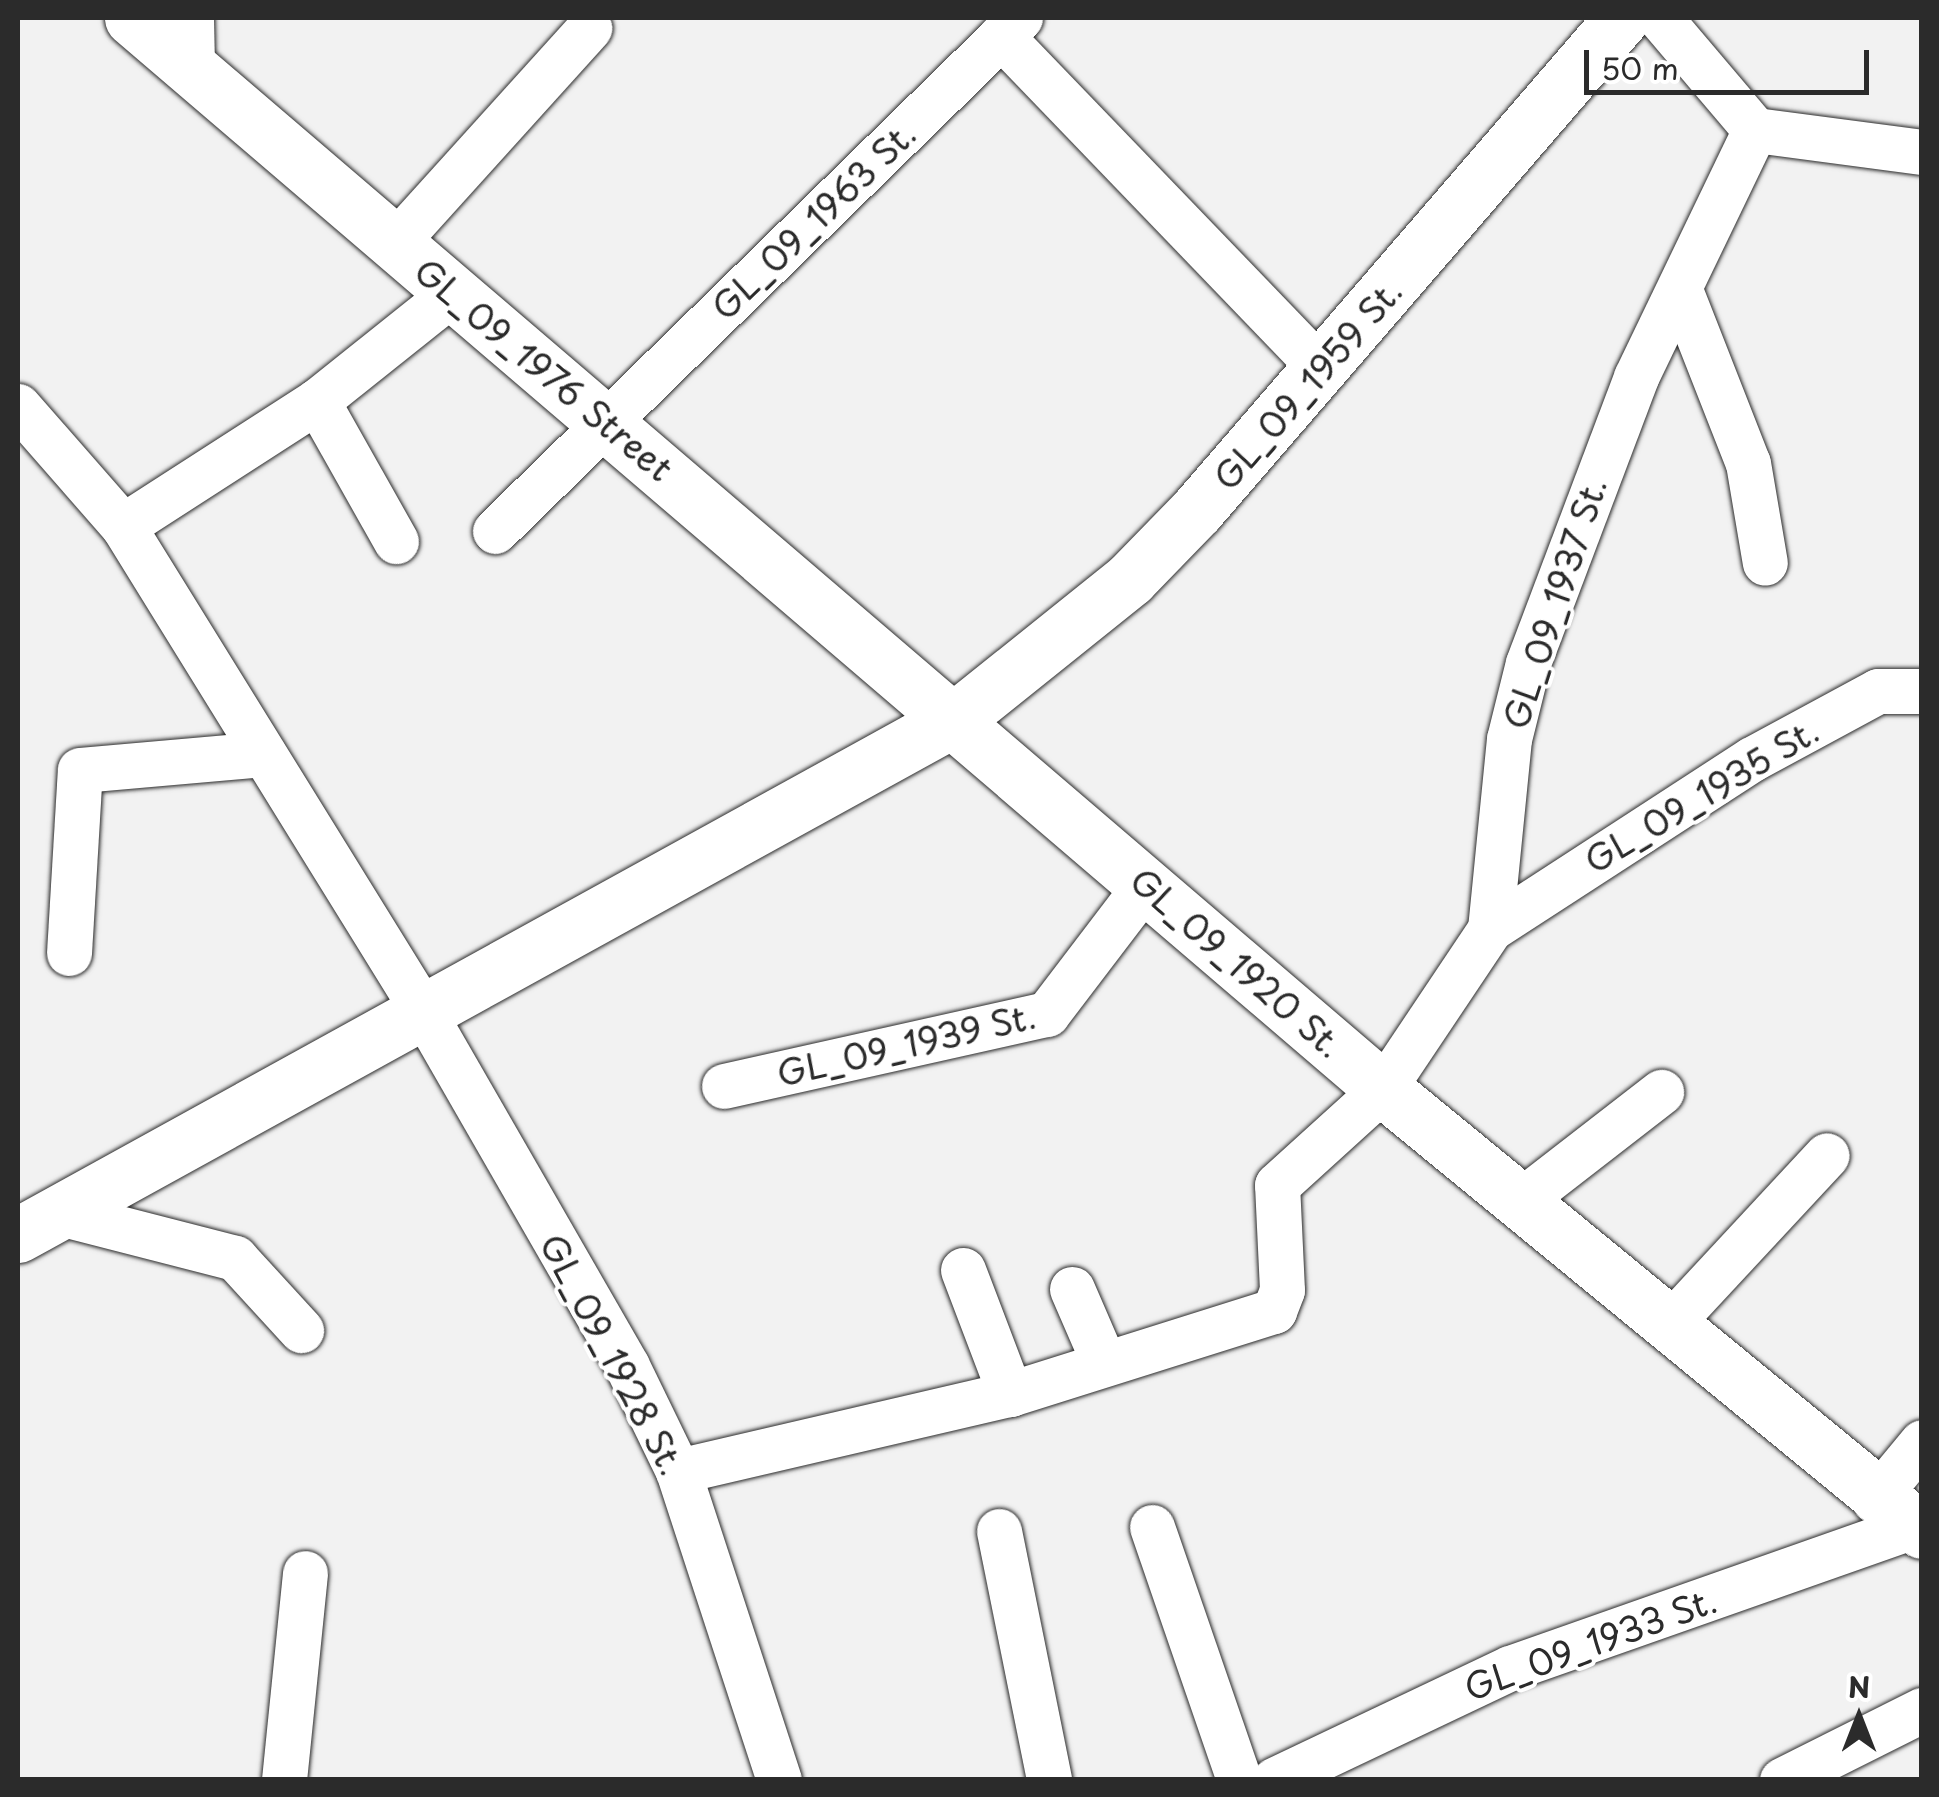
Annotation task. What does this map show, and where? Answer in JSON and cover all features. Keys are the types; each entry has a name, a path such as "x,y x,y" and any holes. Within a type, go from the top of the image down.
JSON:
{"main road":[{"name":"GL_09_1976 Street","path":"132,18 192,41 395,243 958,718"},
{"name":"GL_09_1959 St.","path":"37,1223 420,1006 958,718 1130,579 1322,369 1622,18"},
{"name":"GL_09_1920 St.","path":"958,718 1383,1089 1522,1200 1903,1519"}],"street":[{"path":"1660,18 1755,130 1922,152"},
{"path":"1011,27 1322,369"},
{"name":"GL_09_1963 St.","path":"495,530 1011,27"},
{"path":"395,243 589,28"},
{"name":"GL_09_1937 St.","path":"1490,929 1509,740 1528,663 1615,426 1682,294 1755,130"},
{"path":"123,526 316,401 455,291"},
{"path":"1682,294 1748,462 1764,563"},
{"path":"316,401 396,540"},
{"name":"GL_09_1928 St.","path":"18,406 123,526 420,1006 678,1471 778,1780"},
{"name":"GL_09_1935 St.","path":"1490,929 1752,759 1878,691 1922,691"},
{"path":"69,953 80,770 263,754"},
{"name":"GL_09_1939 St.","path":"724,1086 1046,1014 1146,884"},
{"path":"678,1471 1010,1394 1274,1312 1282,1290 1277,1185 1383,1089 1490,929"},
{"path":"1522,1200 1661,1092"},
{"path":"1668,1326 1827,1156"},
{"path":"37,1223 234,1258 301,1330"},
{"path":"963,1270 1010,1394"},
{"path":"1072,1289 1104,1363"},
{"path":"1903,1519 1922,1442"},
{"name":"GL_09_1933 St.","path":"1274,1780 1510,1668 1903,1519"},
{"path":"1152,1527 1239,1780"},
{"path":"999,1531 1050,1780"},
{"path":"284,1780 305,1572"},
{"path":"1782,1780 1922,1710"}]}
